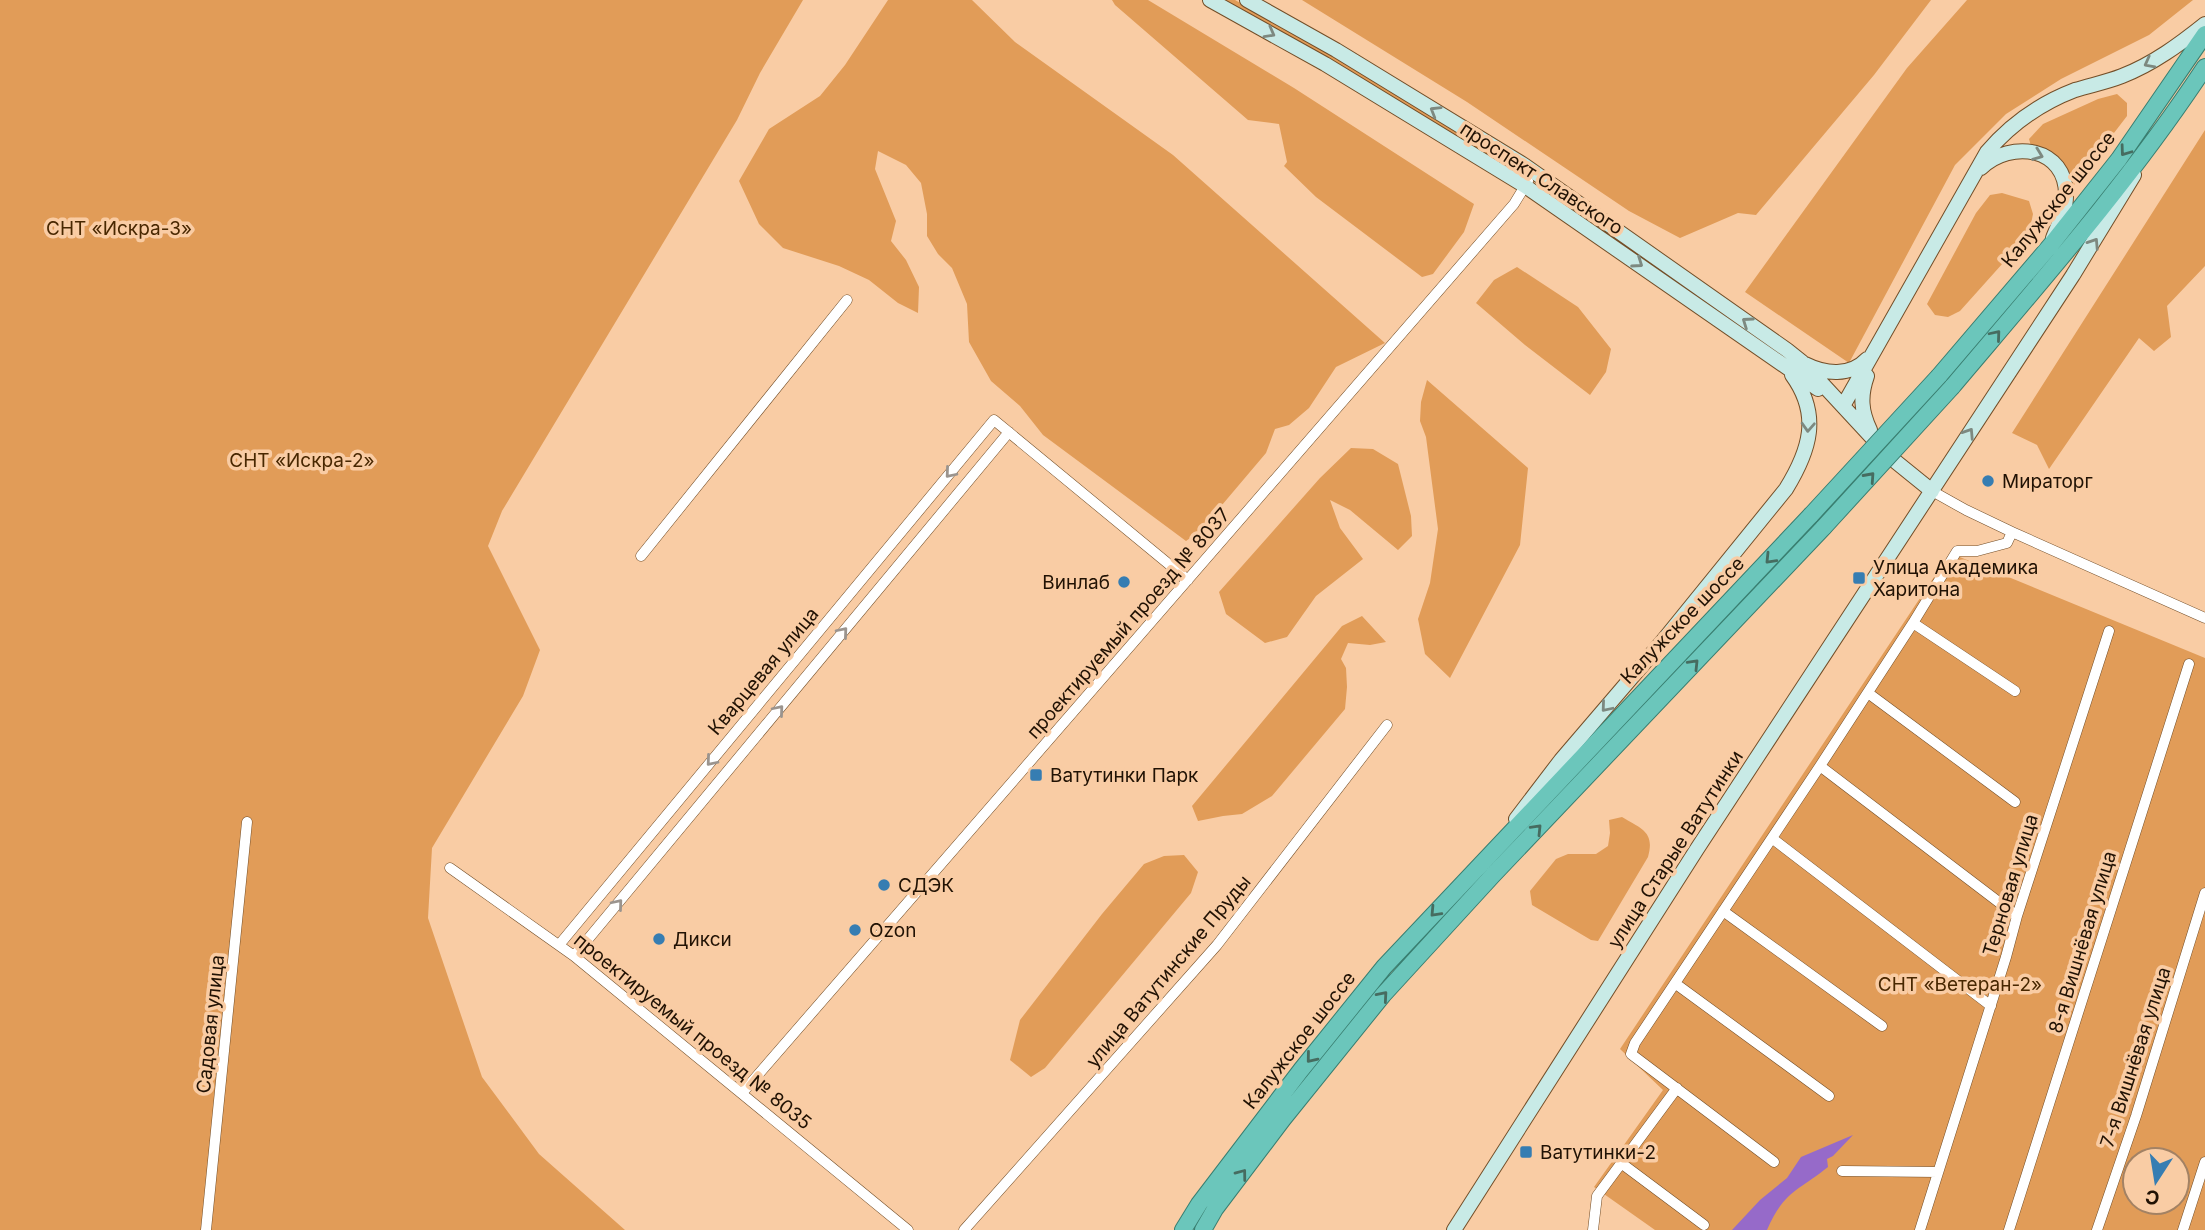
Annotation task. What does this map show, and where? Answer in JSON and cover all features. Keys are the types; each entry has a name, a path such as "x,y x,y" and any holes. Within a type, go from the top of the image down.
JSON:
{"highway":[{"name":"Калужское шоссе","path":"1183,1230 1207,1194 1368,987 1939,376 2050,246 2119,159 2205,34"},
{"name":"Калужское шоссе","path":"1203,1230 1215,1209 1276,1129 1383,995 1493,875 1824,527 1952,387 2064,254 2157,136 2205,67"}],"main road":[{"name":"проспект Славского","path":"1210,0 1325,64 1525,187 1843,405"},
{"name":"проспект Славского","path":"1247,0 1336,50 1535,172 1802,362 1905,471 1932,491"},
{"path":"1843,405 1987,152 2001,135 2035,110 2062,96 2141,68 2205,24"},
{"name":"Калужское шоссе","path":"1932,491 2107,222 2157,136"},
{"path":"1978,171 1999,155 2017,150 2038,153 2054,163 2064,179 2066,198 2050,246"},
{"path":"1802,362 1816,369 1840,372 1861,364 1877,347"},
{"path":"1876,441 1861,406 1862,391 1877,347"},
{"path":"1482,862 1562,760 1778,499 1799,468 1806,451 1809,413 1800,387 1785,366"},
{"name":"улица Старые Ватутинки","path":"1454,1230 1697,849 1932,491"}],"street":[{"name":"проектируемый проезд № 8037","path":"743,1092 1505,213 1535,172"},
{"path":"641,555 847,299"},
{"name":"Кварцевая улица","path":"559,946 994,421 1009,432 574,956"},
{"path":"1009,432 1188,580"},
{"path":"1932,491 2012,532 2205,618"},
{"path":"1773,1162 1631,1054 1647,1025 1868,693 1957,551 1977,551 2007,544 2012,532"},
{"path":"1913,623 2015,691"},
{"name":"Терновая улица","path":"1920,1230 2109,631"},
{"name":"8-я Вишнёвая улица","path":"2008,1230 2189,664"},
{"path":"1868,693 2015,802"},
{"name":"улица Ватутинские Пруды","path":"964,1230 1217,945 1387,725"},
{"path":"1820,766 2017,916"},
{"name":"Садовая улица","path":"206,1230 247,822"},
{"path":"1773,839 1990,1006"},
{"name":"проектируемый проезд № 8035","path":"450,868 545,938 574,956 908,1230"},
{"name":"7-я Вишнёвая улица","path":"2097,1230 2136,1116 2205,893"},
{"path":"1723,911 1882,1026"},
{"path":"1676,984 1829,1096"},
{"path":"1593,1230 1597,1196 1677,1088"},
{"path":"2183,1230 2205,1162"},
{"path":"1621,1163 1704,1225"},
{"path":"1842,1171 1938,1172"}],"green space":[{"path":"0,0 803,0 760,73 737,120 502,511 488,546 540,650 523,696 432,848 428,918 482,1077 539,1154 625,1230 0,1230"},
{"path":"888,0 972,0 1015,42 1173,155 1385,343 1336,367 1309,408 1289,425 1275,429 1266,453 1200,531 1186,541 1043,435 1020,406 991,381 969,342 967,304 952,268 938,254 927,236 927,214 921,183 906,165 878,151 875,169 896,221 891,241 906,260 919,287 918,313 898,303 869,280 839,266 783,248 759,224 739,181 769,129 820,96 845,65"},
{"path":"1112,0 1148,0 1294,88 1474,204 1464,232 1433,274 1422,277 1316,197 1284,166 1287,162 1279,124 1248,120"},
{"path":"1223,0 1235,0 1331,54 1515,167 1511,172"},
{"path":"1302,0 1931,0 1874,75 1756,215 1738,213 1680,238 1629,211 1467,102"},
{"path":"1967,0 2193,0 2149,35 2061,79 2006,114 1955,165 1849,363 1745,292 1907,68"},
{"path":"2117,94 2127,103 2127,116 2074,185 2063,163 2053,155 2031,146 2029,139 2043,124 2098,99"},
{"path":"2205,130 2205,266 2167,306 2171,337 2154,351 2139,338 2049,469 2037,445 2012,433"},
{"path":"2002,193 2029,201 2033,214 2029,234 1960,311 1948,317 1935,315 1927,304 1976,213 1990,195"},
{"path":"1517,267 1578,307 1611,349 1606,372 1590,395 1476,303 1494,280"},
{"path":"1427,380 1528,468 1520,545 1450,678 1425,654 1418,619 1430,583 1438,529 1426,437 1420,421 1421,402"},
{"path":"1351,448 1373,449 1398,464 1411,516 1412,536 1398,550 1350,510 1330,500 1340,528 1363,559 1316,596 1287,637 1265,643 1226,614 1219,592 1320,478"},
{"name":"СНТ «Ветеран-2»","path":"1950,553 2205,658 2205,1230 1655,1230 1594,1187 1663,1090 1620,1049"},
{"path":"1362,616 1386,642 1370,645 1348,643 1341,659 1346,668 1345,709 1272,796 1242,814 1198,821 1192,806 1342,626"},
{"path":"1622,817 1645,832 1650,842 1648,857 1598,941 1591,940 1532,905 1530,891 1556,859 1568,854 1596,854 1608,846 1609,820"},
{"path":"1184,855 1198,872 1191,893 1045,1068 1031,1077 1010,1060 1020,1020 1144,864 1164,856"}],"shaded area":[{"path":"1853,1135 1827,1159 1828,1167 1786,1199 1767,1230 1732,1230 1760,1200 1787,1178 1801,1157"}],"place":[{"name":"Мираторг","path":"1988,481"},
{"name":"Улица Академика Харитона","path":"1859,578"},
{"name":"Винлаб","path":"1124,582"},
{"name":"Ватутинки Парк","path":"1036,775"},
{"name":"СДЭК","path":"884,885"},
{"name":"Ozon","path":"855,930"},
{"name":"Дикси","path":"659,939"},
{"name":"Ватутинки-2","path":"1526,1152"}],"park label":[{"name":"СНТ «Искра-3»","path":"119,228"},
{"name":"СНТ «Искра-2»","path":"302,460"}]}
